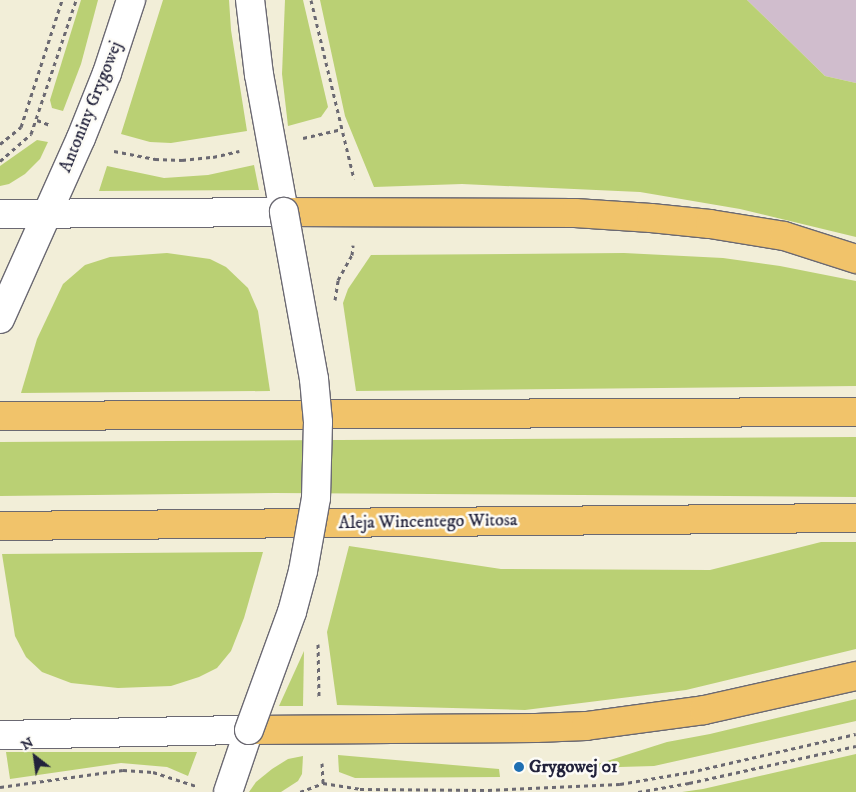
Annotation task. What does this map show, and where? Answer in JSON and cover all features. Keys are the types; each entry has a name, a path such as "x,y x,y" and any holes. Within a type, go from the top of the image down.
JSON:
{"main road":[{"path":"284,212 357,214 575,213 651,218 710,224 784,236 856,259"},
{"path":"0,416 856,412"},
{"name":"Aleja Wincentego Witosa","path":"0,526 856,518"},
{"path":"249,730 586,726 704,710 856,676"}],"street":[{"name":"Antoniny Grygowej","path":"0,319 108,73 131,0"},
{"path":"215,790 249,730 294,604 303,571 316,498 318,422 314,379 260,75 250,0"},
{"path":"0,214 284,212"},
{"path":"0,735 249,730"}],"path":[{"path":"0,144 21,127 62,0"},
{"path":"0,160 31,134 76,0"},
{"path":"311,0 341,129 354,169 357,214 352,255 338,280 334,304"},
{"path":"37,120 57,128"},
{"path":"293,140 341,129"},
{"path":"114,151 155,160 182,160 214,157 241,150"},
{"path":"317,641 320,706"},
{"path":"300,792 323,783 360,789 488,790 620,784 690,772 856,734"},
{"path":"638,792 689,783 856,746"},
{"path":"321,754 323,783"},
{"path":"0,787 123,770 153,772 215,790"}],"shaded area":[{"path":"747,0 856,0 856,83 825,76"}],"green space":[{"path":"81,0 98,0 81,64 63,111 52,108 50,100"},
{"path":"163,0 229,0 231,30 247,131 171,143 150,142 121,134"},
{"path":"285,0 303,0 328,107 321,117 288,126 282,74"},
{"path":"320,0 747,0 825,76 856,83 856,237 740,209 640,192 462,184 374,187 345,116"},
{"path":"37,140 48,142 40,159 25,174 9,184 0,186 0,166"},
{"path":"254,165 259,190 99,191 107,166 164,178 208,175"},
{"path":"167,253 210,259 226,267 248,288 258,311 270,391 21,393 37,339 63,284 85,265 110,257"},
{"path":"624,253 723,258 780,266 856,281 856,386 356,391 343,303 348,289 371,255"},
{"path":"856,437 856,497 275,493 0,496 0,442"},
{"path":"821,542 856,542 856,649 686,690 525,710 337,705 327,632 349,546 501,569 710,570"},
{"path":"263,552 244,618 231,651 217,668 199,677 171,686 118,688 71,683 42,672 26,657 15,636 2,554"},
{"path":"304,651 303,706 279,706"},
{"path":"856,699 856,721 654,766 585,768 667,742 710,734"},
{"path":"6,752 197,752 188,776 167,767 121,763 10,779"},
{"path":"856,754 856,792 682,792 703,789"},
{"path":"338,755 499,769 500,777 355,778 339,772"},
{"path":"303,756 302,774 298,781 281,792 249,792 256,782 272,769 288,759"}],"place":[{"name":"Grygowej 01","path":"519,767"}]}
